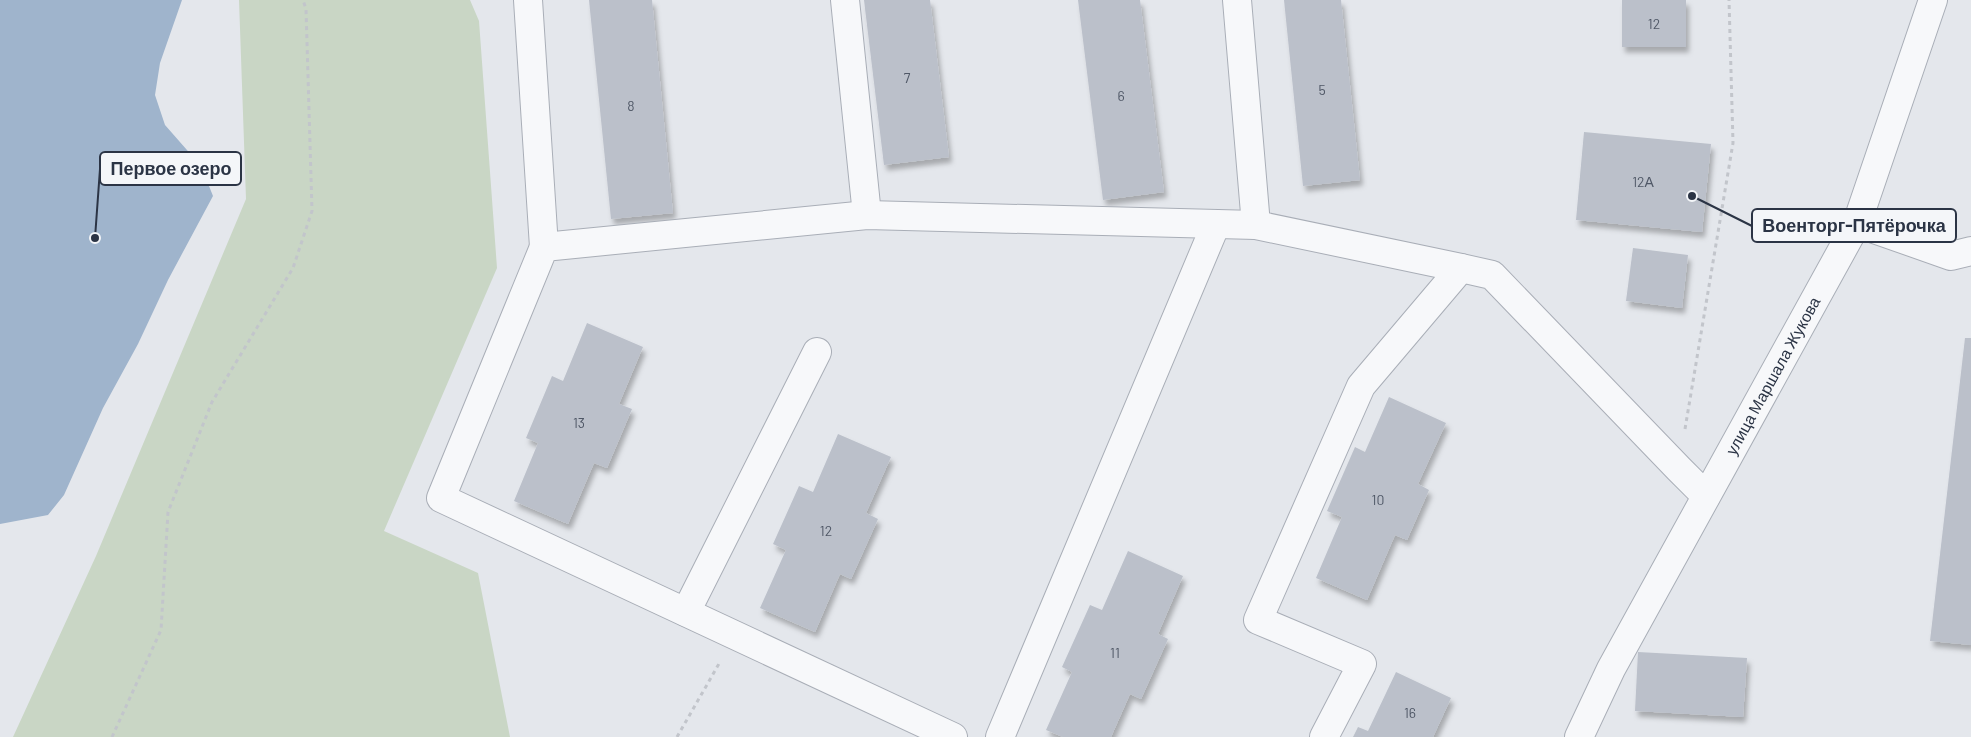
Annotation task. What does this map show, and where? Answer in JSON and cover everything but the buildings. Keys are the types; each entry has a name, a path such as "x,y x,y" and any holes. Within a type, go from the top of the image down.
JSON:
{"street":[{"path":"528,0 544,247 441,498 953,737"},
{"path":"845,0 867,215"},
{"path":"1237,0 1256,225"},
{"name":"улица Маршала Жукова","path":"1580,737 1611,669 1857,223 1932,0"},
{"path":"544,247 867,215 1256,225 1461,268 1492,275 1706,496"},
{"path":"1857,223 1951,256 1971,251"},
{"path":"1000,737 1216,224"},
{"path":"1324,737 1362,664 1258,620 1361,386 1461,268"},
{"path":"686,612 817,352"}],"path":[{"path":"112,737 162,630 168,512 212,402 293,268 312,212 306,9 303,0"},
{"path":"1679,469 1733,143 1729,0"},
{"path":"677,737 736,636"}],"green space":[{"path":"239,0 470,0 479,21 497,268 384,531 478,573 510,737 13,737 96,556 246,199"}],"water":[{"path":"0,0 182,0 160,63 155,95 165,125 201,166 213,196 168,280 138,344 103,408 64,495 48,515 0,524"}],"place":[{"name":"Военторг-Пятёрочка","path":"1692,196"},
{"name":"Первое озеро","path":"95,238"}]}
